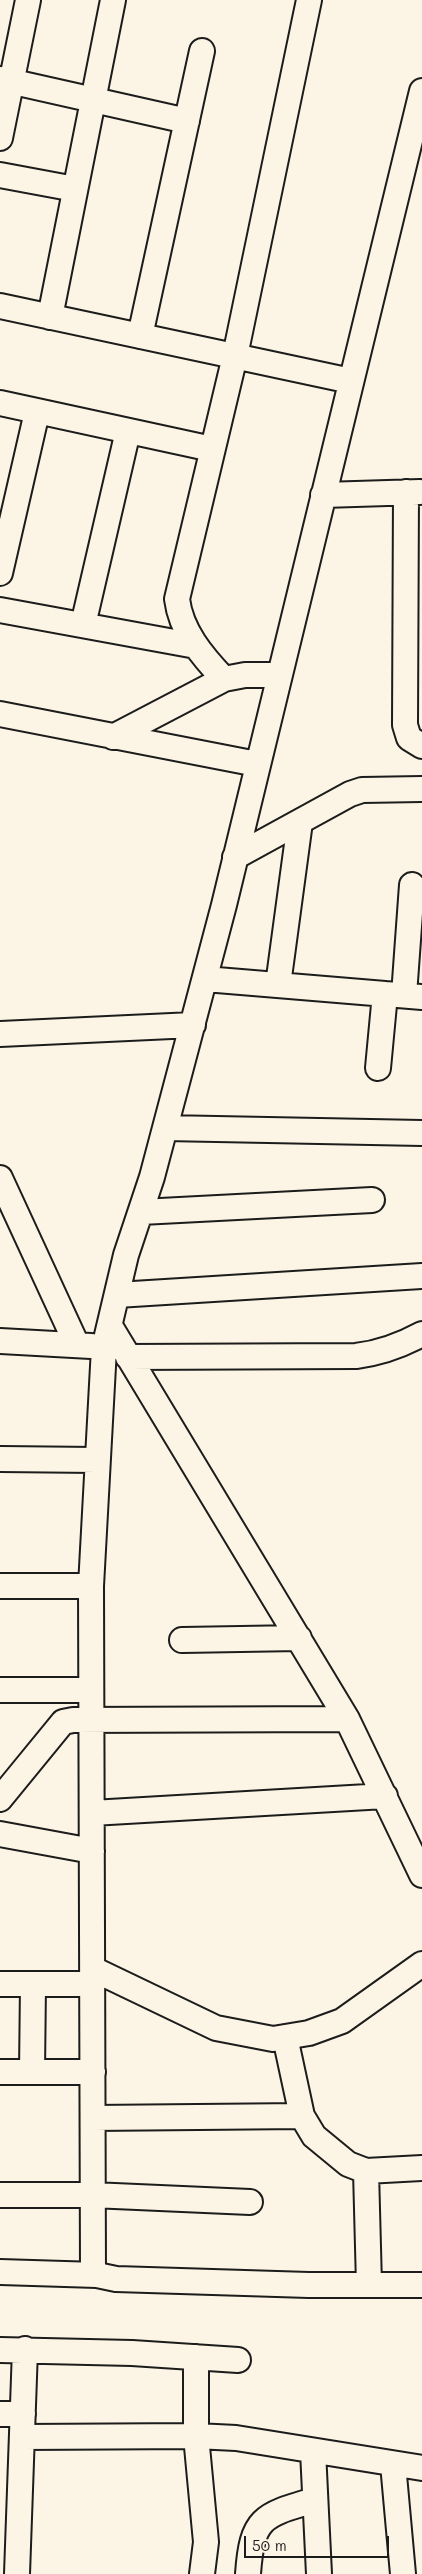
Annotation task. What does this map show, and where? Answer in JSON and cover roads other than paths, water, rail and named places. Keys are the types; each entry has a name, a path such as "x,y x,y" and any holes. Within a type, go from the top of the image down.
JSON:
{"street":[{"path":"0,138 7,80 28,0"},
{"path":"50,317 113,0"},
{"path":"224,679 196,646 182,623 177,599 235,356 309,0"},
{"path":"140,336 202,51"},
{"path":"7,80 187,121"},
{"path":"96,2274 92,2260 91,1586 96,1460 107,1337 126,1255 141,1212 205,979 351,380 418,125 422,91"},
{"path":"0,175 75,189"},
{"path":"0,306 351,380"},
{"path":"0,403 212,449"},
{"path":"0,573 38,412"},
{"path":"83,625 128,431"},
{"path":"323,495 414,492 414,689 407,732 409,738 422,746"},
{"path":"0,610 196,646"},
{"path":"113,736 224,679 244,675 279,675"},
{"path":"0,714 257,764"},
{"path":"235,857 350,794 362,790 422,789"},
{"path":"278,985 300,822"},
{"path":"378,1068 404,995 412,885"},
{"path":"205,979 404,995"},
{"path":"0,1034 193,1025"},
{"path":"165,1128 422,1133"},
{"path":"0,1178 77,1345"},
{"path":"141,1212 372,1200"},
{"path":"117,1295 422,1276"},
{"path":"128,1357 356,1356 380,1353 404,1344 422,1334"},
{"path":"0,1342 77,1345 107,1337"},
{"path":"107,1337 128,1357 347,1719 421,1870"},
{"path":"0,1458 96,1460"},
{"path":"0,1586 91,1586"},
{"path":"182,1640 299,1638"},
{"path":"0,1690 91,1690"},
{"path":"0,1799 63,1722 92,1720 347,1719"},
{"path":"92,1813 384,1796"},
{"path":"0,1834 92,1851"},
{"path":"0,1984 33,1984 93,1977 216,2028 240,2035 273,2039 309,2033 342,2021 422,1964"},
{"path":"32,2072 33,1984"},
{"path":"285,2037 302,2116 314,2136 348,2164 366,2171 422,2168"},
{"path":"0,2072 93,2072"},
{"path":"93,2118 302,2116"},
{"path":"366,2171 368,2285"},
{"path":"0,2195 92,2195 250,2202"},
{"path":"0,2272 96,2274 116,2279 422,2285"},
{"path":"0,2350 238,2360"},
{"path":"17,2574 25,2350"},
{"path":"196,2358 196,2436 206,2542 202,2574"},
{"path":"0,2414 23,2426 236,2438 422,2468"},
{"path":"313,2451 320,2574"},
{"path":"393,2464 402,2574"},
{"path":"248,2574 250,2548 256,2528 272,2514 315,2500"}]}
